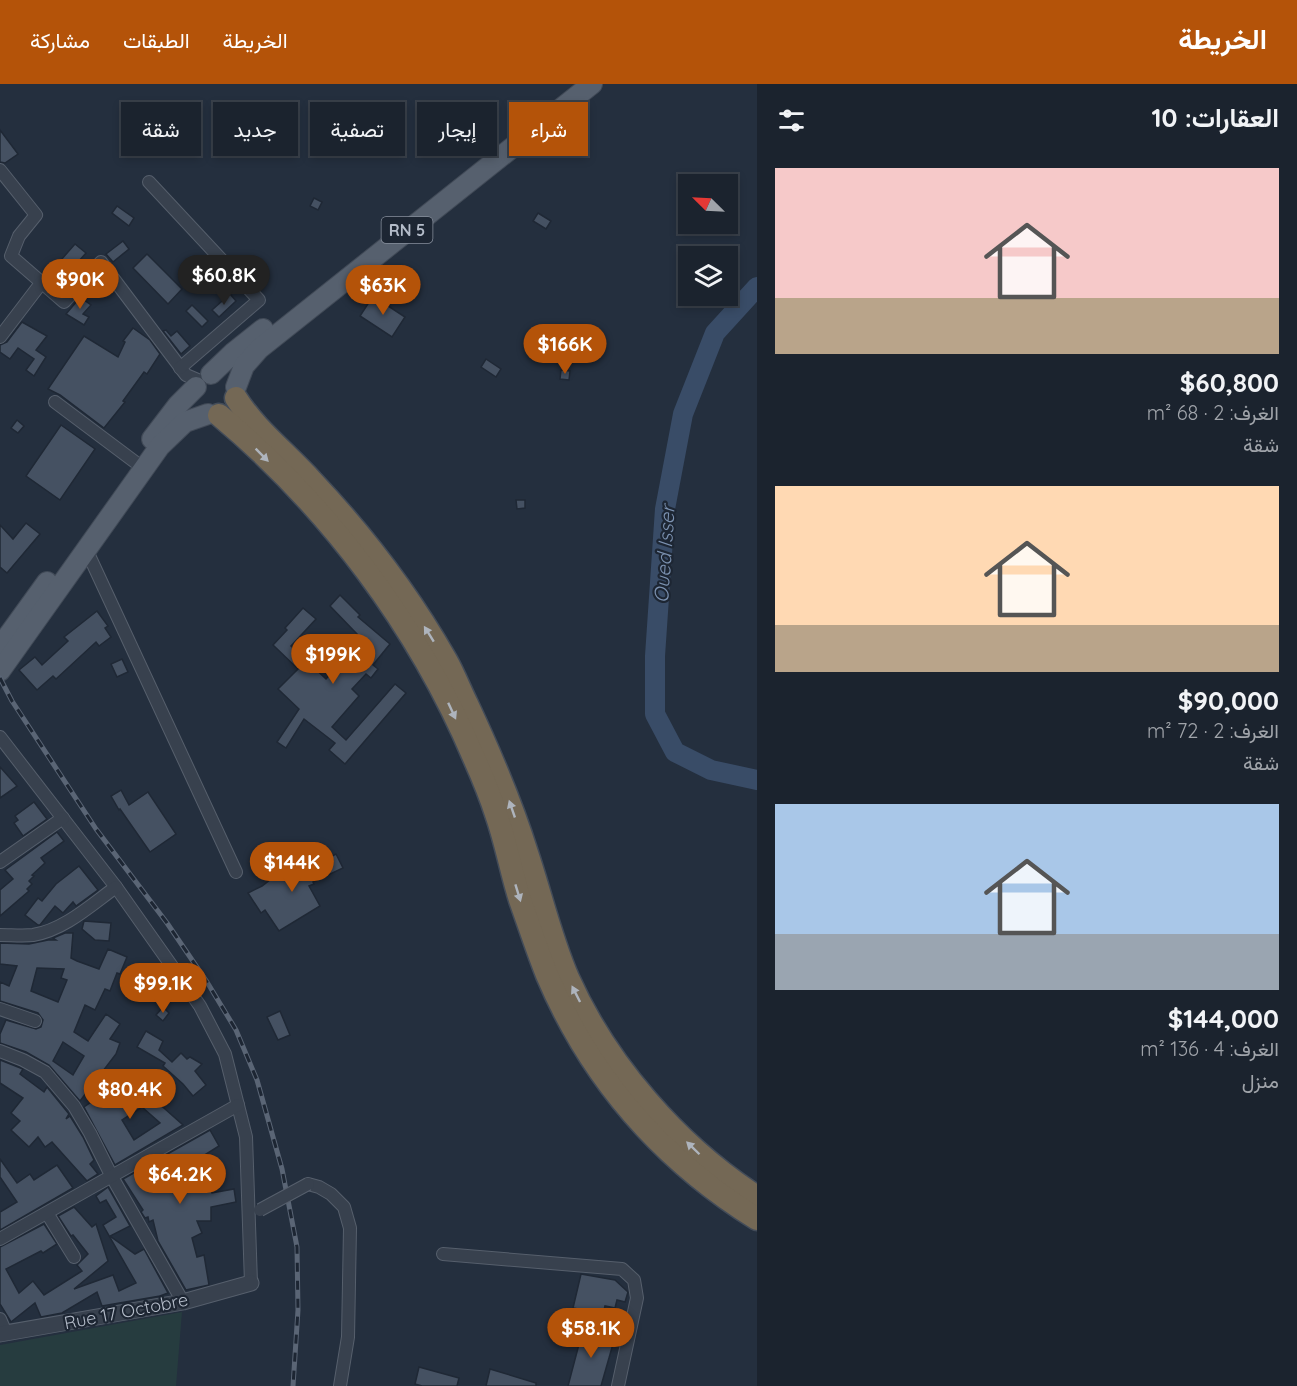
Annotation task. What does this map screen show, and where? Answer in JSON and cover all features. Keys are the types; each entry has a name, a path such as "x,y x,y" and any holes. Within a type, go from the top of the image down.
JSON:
{"highway":[{"path":"236,392 249,430"},
{"path":"213,414 249,430 311,480 358,531 399,587 447,661 483,738 507,795 568,978 596,1032 635,1086 694,1150 745,1194 757,1219"},
{"path":"745,1194 757,1230"}],"main road":[{"name":"RN 5","path":"0,647 178,405 202,380 234,352 573,84"},
{"name":"RN 5","path":"236,392 244,366 259,349 592,84"},
{"path":"169,436 187,428 202,425 249,430 246,381 249,366 259,349"},
{"path":"0,671 169,436 184,422 228,411 236,392 228,377 217,373 202,380 195,399 202,410 213,414"}],"street":[{"path":"0,170 36,215 19,236 12,256 64,302 101,262 180,368 186,375 202,380"},
{"path":"149,182 259,300 180,368"},
{"path":"0,337 42,282"},
{"path":"55,402 135,462"},
{"path":"86,549 236,872"},
{"path":"0,737 116,888 200,1006 225,1054 246,1137 254,1212 250,1283"},
{"path":"0,862 63,818"},
{"path":"0,934 34,935 57,926 116,888"},
{"path":"0,1009 35,1021"},
{"path":"0,1051 45,1072 74,1106 183,1302"},
{"path":"0,1239 238,1105"},
{"path":"254,1212 308,1184 331,1194 344,1207 350,1228 348,1337 340,1386"},
{"path":"47,1213 74,1257"},
{"path":"443,1254 622,1269 634,1280 637,1298 618,1386"},
{"name":"Rue 17 Octobre","path":"2,1329 183,1302 250,1283"}],"green space":[{"path":"182,1312 176,1386 0,1386 0,1345"}],"building":[{"path":"0,130 18,154 5,163 0,162"},
{"path":"314,198 322,202 318,210 310,206"},
{"path":"117,206 134,218 129,226 112,213"},
{"path":"538,213 551,221 546,229 533,221"},
{"path":"123,241 129,249 113,262 106,254"},
{"path":"75,244 86,253 71,270 77,275 63,291 47,276"},
{"path":"147,254 182,289 168,304 133,268"},
{"path":"83,294 87,297 84,300 91,305 83,314 89,317 84,325 66,314"},
{"path":"230,294 236,301 219,317 212,310"},
{"path":"373,296 405,317 392,337 360,316"},
{"path":"192,305 208,321 202,327 186,311"},
{"path":"22,322 47,336 36,350 46,357 34,376 26,370 34,359 18,348 10,359 0,352 0,345 7,342"},
{"path":"133,328 150,340 160,354 147,374 144,372 123,401 125,402 104,428 60,395 48,389 84,336 118,357 125,342 123,341"},
{"path":"166,330 171,336 177,331 190,346 181,354 163,331"},
{"path":"486,359 501,369 496,377 481,367"},
{"path":"561,370 570,371 569,380 560,379"},
{"path":"17,420 24,426 18,433 11,428"},
{"path":"61,425 95,449 60,500 26,476"},
{"path":"516,500 525,500 525,508 517,509"},
{"path":"26,523 40,534 7,573 0,567 0,525 13,539"},
{"path":"340,595 360,615 358,617 390,644 373,665 378,669 371,678 366,674 352,689 359,696 332,727 346,740 395,684 406,693 345,764 329,750 335,743 304,719 286,748 277,742 299,709 278,689 298,669 273,645 303,608 316,619 291,646 326,679 346,657 359,668 373,652 354,637 357,634 330,606"},
{"path":"97,611 108,626 105,628 111,637 99,646 96,642 56,679 53,676 37,690 19,670 35,657 42,665 68,641 64,637"},
{"path":"122,659 128,672 117,677 111,664"},
{"path":"0,767 17,786 0,798"},
{"path":"121,790 129,805 148,792 176,834 150,852 111,796"},
{"path":"34,802 47,819 23,836 14,823 18,820 15,816"},
{"path":"57,832 64,841 41,858 45,863 32,875 34,876 29,881 32,884 27,889 29,891 0,916 0,890 13,879 5,870"},
{"path":"336,854 343,868 309,886 320,906 279,931 265,910 261,913 248,893 262,886 284,869 291,877"},
{"path":"79,866 98,890 76,906 73,902 63,913 55,906 40,925 25,915 38,898 42,901 56,884"},
{"path":"84,921 111,923 109,941 95,940 82,929"},
{"path":"65,933 73,933 71,958 99,969 108,949 127,957 110,991 105,989 95,1010 85,1005 74,1032 88,1041 106,1014 120,1024 110,1039 120,1043 116,1054 80,1101 49,1065 26,1052 0,1043 0,1034 6,1020 36,1029 41,1027 43,1020 38,1013 0,1001 0,982 9,986 17,966 0,964 0,943 29,944 56,940 53,938","holes":["37,968 64,969 61,978 67,980 58,1002 31,991","63,1042 84,1056 73,1075 53,1061"]},
{"path":"163,1007 169,1013 163,1021 156,1015"},
{"path":"280,1011 290,1035 278,1040 267,1017"},
{"path":"146,1031 163,1041 159,1050 172,1062 181,1053 187,1059 190,1057 202,1064 195,1071 206,1085 193,1096 163,1066 165,1063 137,1047"},
{"path":"0,1060 23,1069 20,1074 44,1092 47,1087 69,1114 66,1119 70,1116 83,1137 94,1160 90,1164 98,1174 87,1181 52,1142 45,1147 38,1137 29,1147 11,1130 20,1121 11,1113 23,1098 0,1083"},
{"path":"131,1075 183,1125 115,1165 84,1107 100,1096 106,1099 112,1088 126,1081","holes":["142,1107 160,1123 134,1140 122,1120"]},
{"path":"210,1130 219,1146 198,1159 203,1182 208,1181 212,1193 234,1189 236,1202 211,1207 211,1221 197,1221 202,1233 192,1238 197,1257 204,1255 209,1285 186,1290 158,1241 153,1220 149,1222 148,1217 145,1218 141,1212 143,1210 123,1179"},
{"path":"0,1159 17,1183 30,1174 34,1180 57,1165 73,1188 0,1230 0,1212 17,1202 0,1177"},
{"path":"108,1187 130,1226 110,1236 135,1254 144,1249 168,1293 102,1306 97,1292 62,1313 41,1317 35,1303 11,1322 0,1304 0,1247 44,1224 57,1244 43,1253 41,1251 6,1269 19,1293 33,1281 44,1295 82,1271 77,1265 88,1254 73,1235 71,1236 58,1216 74,1207 92,1227 96,1224 108,1261 74,1289 113,1275 119,1291 136,1283 103,1225 116,1217 106,1200 100,1203 96,1196"},
{"path":"581,1274 615,1280 628,1292 625,1302 617,1300 615,1308 605,1306 603,1314 573,1308"},
{"path":"583,1329 615,1337 601,1386 568,1386"},
{"path":"419,1367 459,1378 457,1386 415,1384"},
{"path":"490,1369 536,1383 536,1386 486,1386"}],"waterway":[{"name":"Oued Isser","path":"757,287 715,333 683,414 665,509 655,656 655,714 675,752 711,770 757,780"}],"railway":[{"path":"0,678 12,701 96,829 167,923 207,982 236,1030 257,1080 282,1169 297,1247 298,1310 293,1386"}]}
